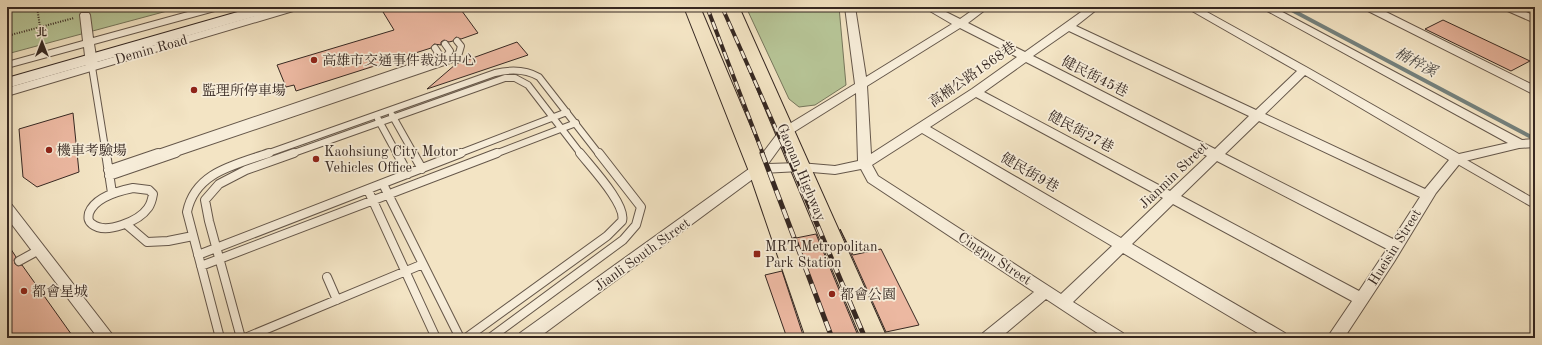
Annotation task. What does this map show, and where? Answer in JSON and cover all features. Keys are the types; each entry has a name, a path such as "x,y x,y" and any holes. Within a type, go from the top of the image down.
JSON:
{"main road":[{"path":"692,7 758,169 819,338"},
{"name":"Gaonan Highway","path":"731,7 874,338"}],"street":[{"name":"Demin Road","path":"7,92 90,55 218,7"},
{"name":"Demin Road","path":"7,83 90,55 243,7"},
{"path":"758,169 800,167 835,170 865,164 861,84 850,7"},
{"name":"健民街45巷","path":"928,7 1396,247"},
{"path":"785,132 961,23 984,7"},
{"name":"高楠公路1868巷","path":"865,164 976,92 1024,56 1095,7"},
{"path":"1190,7 1304,70 1457,159 1520,144 1535,142"},
{"path":"1265,7 1535,151"},
{"path":"1368,7 1535,91"},
{"path":"1507,7 1535,20"},
{"name":"Demin Road","path":"7,74 284,8"},
{"path":"85,14 90,55"},
{"path":"1068,26 1426,195"},
{"name":"Demin Road","path":"7,65 90,55"},
{"name":"Jianmin Street","path":"1063,302 1304,70"},
{"name":"健民街27巷","path":"976,92 1361,299"},
{"name":"健民街9巷","path":"921,127 1279,338"},
{"name":"Jianli South Street","path":"526,338 758,169 785,132"},
{"name":"Hueisin Street","path":"1335,338 1396,247 1426,195 1445,171 1457,159"},
{"name":"Cingpu Street","path":"865,164 873,179 1117,338"},
{"path":"7,208 107,338"},
{"path":"989,338 1045,290"}],"lane":[{"path":"109,173 450,60 460,50 461,46 457,41"},
{"path":"109,173 440,60 446,57 450,51 445,44"},
{"path":"109,173 432,60 438,54 435,48"},
{"path":"90,55 112,193"},
{"path":"220,338 187,212 188,202 192,192 199,184 212,175 232,166 495,73 507,70 516,70 534,73 539,77 641,207 640,219 635,229 623,240 490,338"},
{"path":"241,338 205,200 219,184 246,170 505,78 515,78 528,85 554,118 618,202 624,212 624,219 620,226 607,236 466,338"},
{"path":"389,110 422,169"},
{"path":"198,255 567,112"},
{"path":"376,115 408,174"},
{"path":"201,266 576,123"},
{"path":"1457,159 1535,204"},
{"path":"383,184 460,338"},
{"path":"133,188 149,190 153,194 151,206 136,219 126,224 105,228 96,227 90,223 88,218 90,212 102,199 112,193 133,188"},
{"path":"368,190 436,338"},
{"path":"126,224 147,242 168,241 193,236"},
{"path":"19,260 40,250"},
{"path":"245,338 423,264"},
{"path":"327,277 337,300"}],"path":[{"path":"37,7 40,27"},
{"path":"7,36 112,7"}],"green space":[{"path":"7,7 182,7 7,54"},
{"path":"746,7 839,7 846,85 815,105 799,107 789,99"}],"building":[{"path":"380,7 459,7 478,33 461,39 456,37 453,41 449,42 444,40 441,42 441,45 434,44 431,48 296,91 294,85 286,87 277,65 394,30"},
{"path":"1443,20 1530,61 1511,71 1425,29"},
{"path":"517,42 528,55 427,89 456,64"},
{"name":"機車考驗場","path":"73,113 79,172 37,187 23,177 19,129"},
{"path":"840,229 853,255 881,249 919,325 886,332"},
{"path":"816,234 859,338 833,338 796,238"},
{"name":"都會星城","path":"7,243 16,257 14,260 15,264 18,266 22,265 74,338 7,338"},
{"path":"782,271 804,338 787,338 765,275"}],"waterway":[{"name":"楠梓溪","path":"1286,7 1535,139"}],"railway":[{"path":"707,7 763,154"},
{"path":"722,7 787,154"},
{"path":"762,153 832,338"},
{"path":"787,153 865,338"}],"place":[{"name":"高雄市交通事件裁決中心","path":"314,60"},
{"name":"監理所停車場","path":"194,90"},
{"name":"機車考驗場","path":"49,150"},
{"name":"Kaohsiung City Motor Vehicles Office","path":"316,159"},
{"name":"MRT Metropolitan Park Station","path":"757,254"},
{"name":"都會星城","path":"24,291"},
{"name":"都會公園","path":"832,294"}]}
